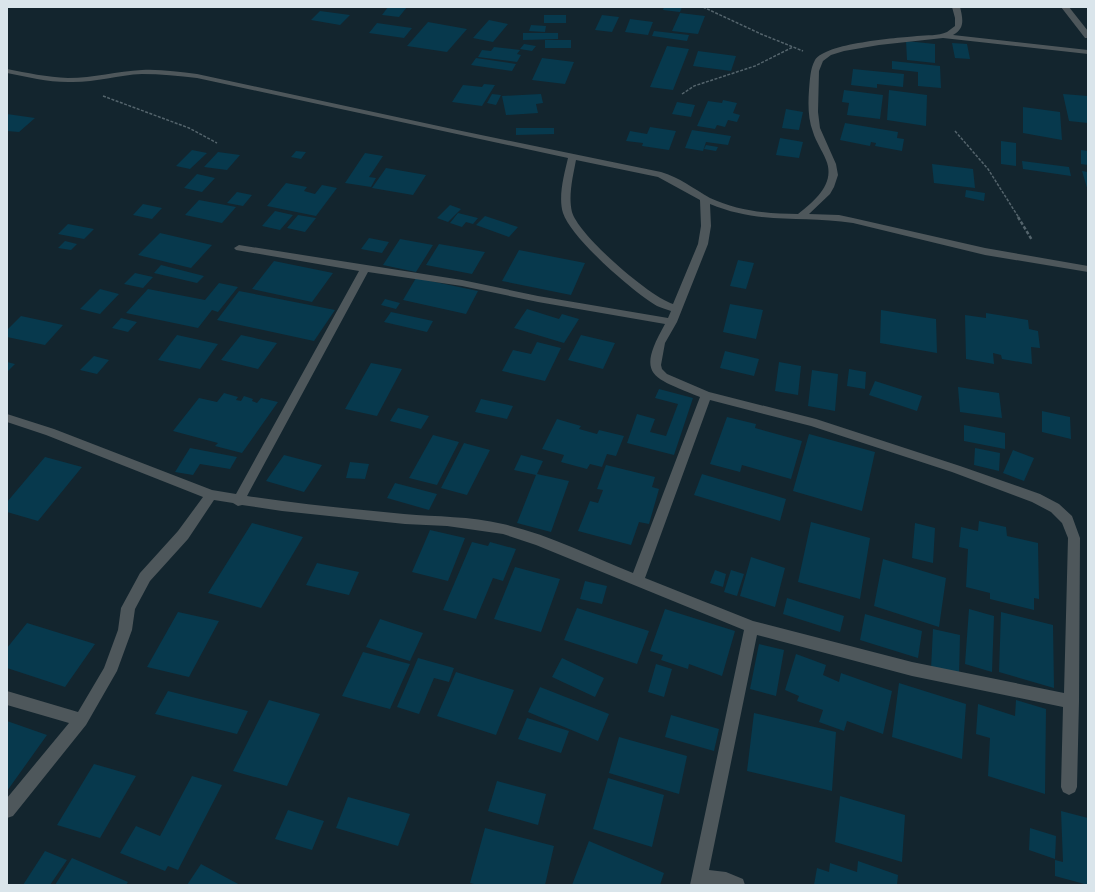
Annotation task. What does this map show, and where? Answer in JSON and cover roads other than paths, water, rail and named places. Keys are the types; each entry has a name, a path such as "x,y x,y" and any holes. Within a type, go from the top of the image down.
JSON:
{"street":[{"path":"944,36 956,31 958,26 956,7"},
{"path":"1065,7 1088,36"},
{"path":"800,217 822,198 828,190 832,180 832,161 820,139 812,115 817,65 821,58 834,51 873,44 944,36 1088,52"},
{"path":"7,71 37,77 68,80 98,79 140,72 159,72 197,76 457,133 661,175 676,180 705,199 742,212 765,215 838,218 882,226 952,244 1046,262 1088,268"},
{"path":"573,156 568,177 568,214 594,246 638,288 660,303 677,309"},
{"path":"705,199 706,226 703,244 672,322 660,343 655,365 657,371 663,377 706,395 812,422 956,469 1036,498 1055,508 1067,520 1074,538 1072,702 1069,787"},
{"path":"239,248 365,269 462,283 538,299 672,322"},
{"path":"238,500 365,269"},
{"path":"637,581 706,395"},
{"path":"7,418 50,432 211,495 238,500 350,514 461,522 503,529 540,541 752,627 912,670 1072,702"},
{"path":"7,810 81,720 110,671 125,630 128,608 145,577 183,535 211,495"},
{"path":"737,885 726,880 699,882 752,627"},
{"path":"7,698 81,720"}]}
